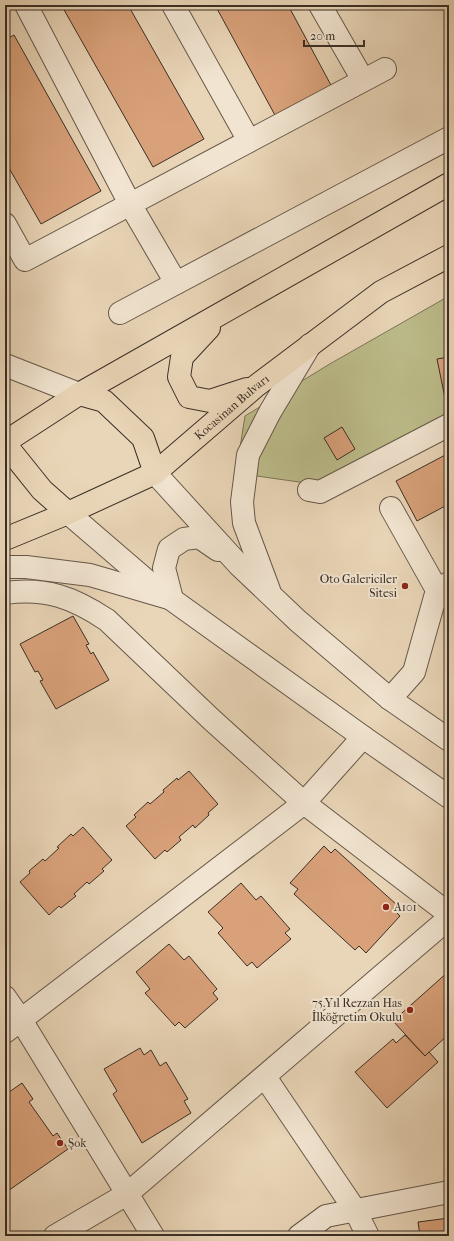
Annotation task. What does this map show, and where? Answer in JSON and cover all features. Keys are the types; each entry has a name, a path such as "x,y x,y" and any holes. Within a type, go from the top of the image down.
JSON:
{"highway":[{"path":"68,513 42,490 5,443 79,394 449,184"},
{"name":"Kocasinan Bulvarı","path":"5,539 68,513 155,473 256,386 381,292 449,256"},
{"path":"225,311 182,357 179,377 189,397 210,401 256,386"},
{"path":"79,394 104,401 143,438 155,473"}],"street":[{"path":"26,5 130,204 176,284"},
{"path":"173,5 249,141"},
{"path":"320,5 363,80"},
{"path":"5,224 25,260 385,69"},
{"path":"120,313 449,138"},
{"path":"271,595 244,523 242,502 248,455 270,412 310,345"},
{"path":"5,365 79,394"},
{"path":"309,490 320,492 449,425"},
{"path":"155,473 239,565 304,626 390,699 449,740"},
{"path":"390,699 414,672 445,591 391,508"},
{"path":"68,513 153,586 449,797"},
{"path":"172,599 164,568 169,549 184,539 200,537 239,565"},
{"path":"5,568 26,567 90,575 172,599"},
{"path":"5,593 20,591 48,593 72,600 90,608 107,620 212,720 304,803 449,914"},
{"path":"13,1026 304,803 363,737"},
{"path":"55,1236 127,1194 266,1077 449,918"},
{"path":"5,997 13,1026 127,1194 153,1236"},
{"path":"266,1077 355,1210 368,1236"},
{"path":"299,1236 326,1216 449,1192"}],"green space":[{"path":"449,296 449,423 327,486 236,473 245,416 328,365"}],"building":[{"path":"68,5 128,5 204,139 153,167 63,8"},
{"path":"215,5 288,5 332,87 276,117"},
{"path":"14,35 101,191 41,224 5,161 5,40"},
{"path":"449,357 449,397 445,398 437,359"},
{"path":"342,427 355,449 337,460 324,438"},
{"path":"449,453 449,504 417,521 396,481"},
{"path":"73,616 89,644 86,645 91,654 93,652 109,680 56,709 40,681 43,680 38,671 35,672 20,644"},
{"path":"189,771 218,804 195,828 193,825 179,837 181,840 167,852 165,850 155,859 126,826 136,817 134,815 148,802 150,804 177,778 178,780"},
{"path":"83,827 112,860 102,869 104,871 89,884 87,882 74,894 76,896 61,908 59,906 49,915 20,882 30,873 29,871 43,859 45,861 59,848 57,847 71,834 73,836"},
{"path":"324,846 331,853 335,849 397,905 393,909 400,916 366,953 359,946 355,950 294,894 298,889 290,883"},
{"path":"241,883 256,900 261,896 290,929 285,933 291,939 257,968 252,962 247,966 218,933 223,928 208,912"},
{"path":"169,944 184,960 189,956 217,989 213,993 218,999 185,1028 179,1022 175,1026 145,993 150,989 136,972"},
{"path":"449,971 449,1034 425,1056 393,1021"},
{"path":"405,1035 425,1056 429,1052 438,1062 387,1108 355,1072 393,1039 396,1043"},
{"path":"140,1048 144,1055 151,1050 160,1066 166,1062 188,1099 184,1101 191,1113 142,1143 113,1094 117,1091 104,1069"},
{"path":"22,1083 33,1099 29,1102 53,1136 57,1133 68,1149 5,1193 5,1095"},
{"path":"449,1218 449,1236 420,1236 418,1222"}],"place":[{"name":"Oto Galericiler Sitesi","path":"405,586"},
{"name":"A101","path":"386,907"},
{"name":"75.Yıl Rezzan Has İlköğretim Okulu","path":"410,1010"},
{"name":"Şok","path":"60,1143"}]}
